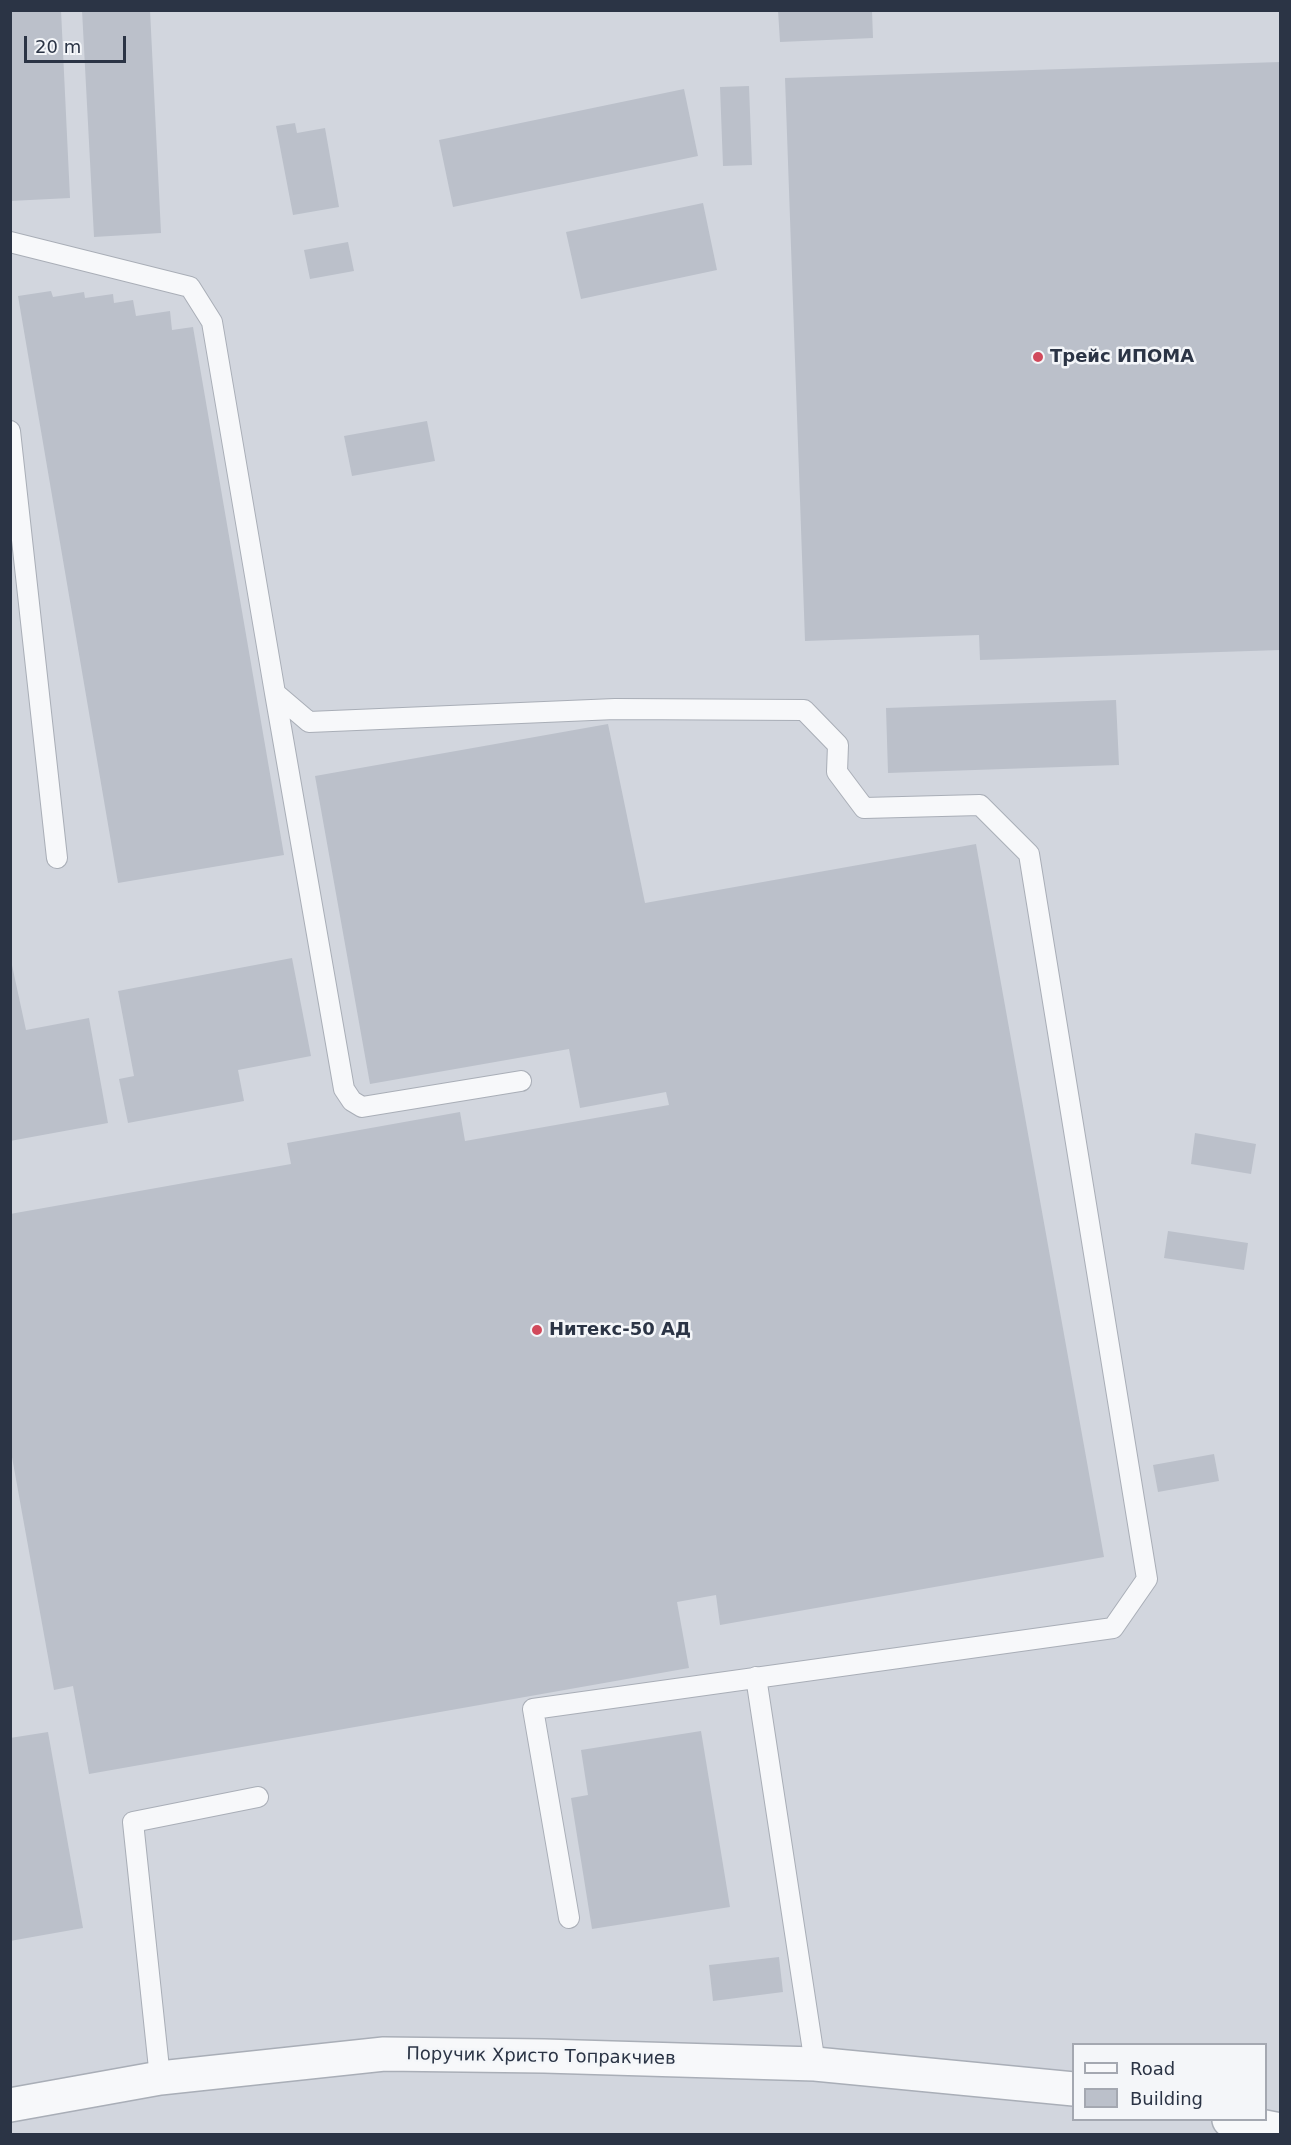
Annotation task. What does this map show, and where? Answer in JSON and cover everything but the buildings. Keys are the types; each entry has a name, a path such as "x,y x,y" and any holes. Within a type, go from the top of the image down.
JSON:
{"street":[{"name":"Поручик Христо Топракчиев","path":"10,2105 160,2078 384,2054 815,2064 1072,2089"},
{"path":"1234,2121 1281,2130"}],"lane":[{"path":"10,242 190,287 212,322 344,1089 352,1101 362,1107 521,1080"},
{"path":"10,431 57,858"},
{"path":"275,693 309,722 615,709 804,710 838,745 837,772 864,808 980,806 1029,854 1147,1580 1113,1628 533,1709 568,1918"},
{"path":"756,1677 815,2064"},
{"path":"160,2078 133,1822 258,1797"}],"shaded area":[{"path":"11,11 1280,11 1280,2134 11,2134"}],"place":[{"name":"Трейс ИПОМА","path":"1038,357"},
{"name":"Нитекс-50 АД","path":"537,1330"}]}
